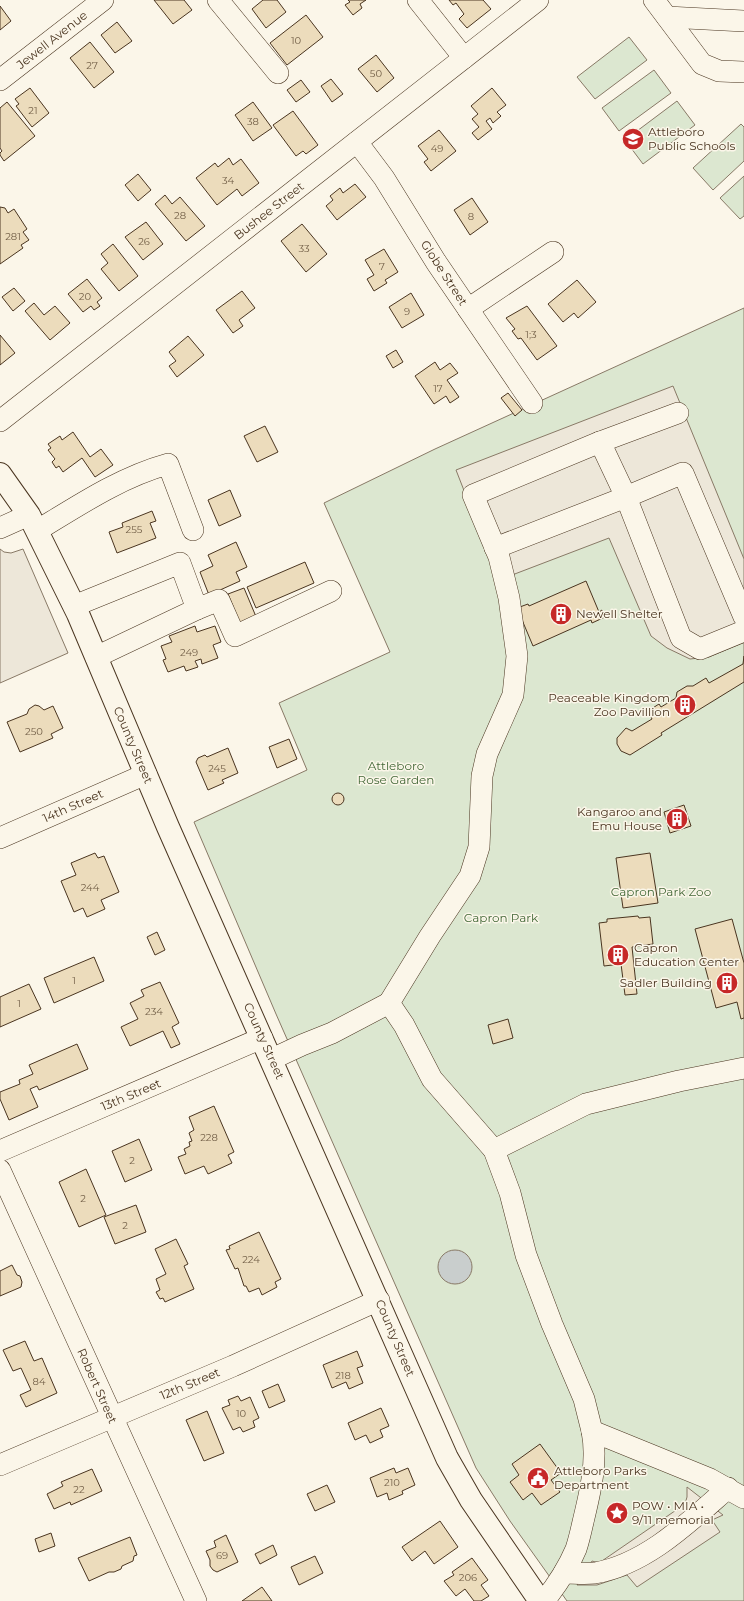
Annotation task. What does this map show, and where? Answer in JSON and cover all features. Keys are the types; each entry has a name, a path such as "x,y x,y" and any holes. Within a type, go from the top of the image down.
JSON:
{"highway":[{"name":"County Street","path":"0,474 33,523 74,606 146,774 447,1458 471,1500 540,1601"}],"street":[{"name":"Jewell Avenue","path":"0,80 103,0"},
{"path":"218,0 278,73"},
{"path":"418,0 464,58"},
{"name":"Bushee Street","path":"0,421 538,0"},
{"path":"654,0 702,64 719,71 744,72"},
{"path":"667,18 744,21"},
{"name":"Globe Street","path":"358,142 384,178 436,262 532,403"},
{"path":"468,309 553,252"},
{"path":"272,1060 302,1045 332,1033 389,1003 430,936 470,876 479,847 482,776 487,754 513,695 516,671 516,656 509,598 499,557 473,495 600,442 678,413"},
{"path":"600,442 626,497 681,638 700,649 744,631"},
{"path":"0,528 33,523 151,469 168,464 194,530"},
{"path":"495,548 684,473 744,617"},
{"path":"74,606 180,563 198,609"},
{"path":"96,656 219,600 234,636 331,591"},
{"name":"14th Street","path":"0,838 146,774"},
{"path":"389,1003 404,1025 432,1078 494,1150 510,1192 526,1255 552,1324 584,1399 594,1442 593,1471 588,1503 576,1548 558,1583 544,1601"},
{"name":"13th Street","path":"0,1151 262,1038"},
{"path":"494,1150 586,1104 679,1080 744,1068"},
{"name":"Robert Street","path":"0,1170 111,1417 196,1601"},
{"name":"12th Street","path":"0,1465 233,1366 378,1300"},
{"path":"564,1573 594,1573 629,1563 736,1493 710,1478 592,1432"}],"green space":[{"path":"629,37 647,60 595,99 577,77"},
{"path":"654,70 671,93 619,131 602,108"},
{"path":"677,101 695,125 643,164 625,140"},
{"path":"741,124 744,127 744,161 713,190 693,168"},
{"path":"744,176 744,216 740,219 720,198"},
{"name":"Capron Park","path":"744,308 744,1601 567,1601 510,1521 476,1468 276,1014 194,822 307,770 279,703 390,652 324,503 435,449"}],"shaded area":[{"path":"673,386 744,559 744,642 709,657 690,659 667,648 651,636 609,538 499,580 456,470"},
{"path":"0,549 4,552 11,553 23,549 68,653 0,683"},
{"path":"452,1250 458,1250 462,1251 469,1257 472,1267 471,1274 465,1281 458,1284 452,1284 448,1283 441,1277 438,1270 438,1264 439,1260 445,1253"},
{"path":"687,1487 723,1515 712,1520 720,1532 637,1587 627,1575 597,1585 577,1585 592,1561 599,1563 685,1504"}],"building":[{"path":"154,0 184,0 192,10 173,24"},
{"path":"263,0 277,0 286,12 266,28 252,9"},
{"path":"348,0 366,0 360,4 362,8 353,15 345,5 350,2"},
{"path":"449,0 483,0 491,9 467,28 459,19 464,14 456,3 453,5"},
{"path":"0,6 11,21 0,30"},
{"path":"306,15 323,37 287,65 270,43"},
{"path":"117,22 132,41 115,53 101,35"},
{"path":"90,42 114,72 94,88 70,58"},
{"path":"376,55 394,78 377,92 358,69"},
{"path":"331,79 343,94 332,102 321,86"},
{"path":"301,80 310,92 296,102 287,90"},
{"path":"30,88 49,113 32,127 16,106 19,104 15,99"},
{"path":"492,88 506,105 497,112 501,116 493,123 490,118 486,121 492,129 478,140 472,133 479,127 472,119 478,114 471,106"},
{"path":"7,102 35,136 4,161 0,155 2,151 0,148 0,108"},
{"path":"253,102 272,128 253,141 235,115"},
{"path":"293,111 318,145 306,154 303,151 296,156 273,125"},
{"path":"439,130 456,151 431,171 424,162 428,159 418,146"},
{"path":"229,158 233,165 241,159 259,183 242,196 237,189 217,205 196,178 215,163 218,167"},
{"path":"138,174 151,190 138,201 125,185"},
{"path":"355,184 366,197 337,220 326,206 333,200 330,196 340,188 343,193"},
{"path":"165,195 172,204 180,197 205,226 186,241 155,204"},
{"path":"472,198 488,222 470,235 454,210"},
{"path":"0,207 5,208 8,213 14,209 27,229 23,232 29,240 21,245 23,248 0,264"},
{"path":"146,222 163,244 143,260 125,237"},
{"path":"302,224 327,254 306,272 281,241"},
{"path":"113,244 138,276 119,291 101,269 108,263 101,254"},
{"path":"384,249 398,272 385,280 387,283 374,291 367,279 374,275 365,260"},
{"path":"87,279 102,298 97,302 100,306 94,310 91,306 83,312 68,294"},
{"path":"577,280 596,302 578,318 574,313 563,322 548,304"},
{"path":"14,288 25,301 13,311 2,297"},
{"path":"242,291 255,308 239,320 243,326 233,333 216,310"},
{"path":"411,293 424,315 402,328 389,307"},
{"path":"34,303 44,315 55,306 70,323 50,340 25,311"},
{"path":"527,306 557,346 537,360 521,338 518,339 512,331 515,329 506,318"},
{"path":"0,335 15,353 0,365"},
{"path":"188,336 204,355 177,377 169,366 176,361 169,352"},
{"path":"396,350 403,362 393,368 386,356"},
{"path":"435,362 440,370 450,363 458,373 447,380 459,397 450,403 446,396 434,404 415,376"},
{"path":"508,393 522,410 515,416 501,398"},
{"path":"265,426 278,452 257,462 244,436"},
{"path":"73,432 90,457 101,449 113,465 95,477 82,458 63,472 59,466 56,468 52,462 55,459 48,450 51,448 48,444 60,436 62,440"},
{"path":"230,490 241,516 219,526 208,500"},
{"path":"152,511 156,521 150,523 156,538 117,553 109,532 123,527 122,523"},
{"path":"236,542 247,567 236,572 240,581 209,595 200,572 213,566 208,555"},
{"path":"305,562 314,583 256,608 247,587"},
{"name":"Newell Shelter","path":"586,581 599,612 602,610 605,617 592,623 591,620 533,646 517,608 528,604 529,606"},
{"path":"244,588 257,619 241,626 228,594"},
{"path":"195,626 197,632 215,626 221,642 213,645 218,658 202,664 201,659 195,661 198,667 186,671 184,666 168,672 163,660 166,659 161,646 172,642 169,636"},
{"name":"Peaceable Kingdom Zoo Pavillion","path":"744,656 744,682 661,733 662,735 630,755 621,751 617,744 617,738 626,728 632,731 652,719 648,711 659,704 661,707 676,698 677,692 687,686 693,686 706,678 709,683 743,664"},
{"path":"35,705 44,710 53,706 63,728 51,734 53,738 20,752 7,722 27,714 29,709"},
{"path":"289,739 297,759 277,768 269,747"},
{"path":"228,748 238,773 222,780 224,783 208,790 196,762 198,758 205,755 207,757"},
{"path":"336,793 340,793 344,799 340,805 336,805 332,801 332,797"},
{"name":"Kangaroo and Emu House","path":"684,805 691,826 670,833 664,812"},
{"path":"95,853 98,858 104,856 119,892 101,900 105,909 87,917 83,908 74,912 61,881 76,875 71,863"},
{"path":"650,853 658,903 623,908 616,858"},
{"name":"Capron Education Center","path":"638,916 639,918 650,917 653,944 632,947 637,994 625,995 621,964 604,966 599,923 607,922 607,919"},
{"name":"Sadler Building","path":"732,919 744,963 744,1018 741,1019 737,1002 716,1008 695,929"},
{"path":"157,932 165,950 155,955 147,937"},
{"path":"94,957 104,981 54,1003 44,978"},
{"path":"160,982 179,1023 172,1027 180,1044 171,1048 163,1031 130,1046 121,1027 138,1019 130,1003 144,996 141,990"},
{"path":"29,984 41,1009 0,1027 0,997"},
{"path":"508,1019 513,1038 493,1044 488,1025"},
{"path":"77,1044 88,1069 39,1090 37,1086 30,1089 38,1107 9,1120 0,1099 0,1092 20,1084 19,1080 33,1074 29,1065"},
{"path":"214,1106 234,1152 228,1155 232,1163 208,1174 204,1166 185,1174 178,1157 186,1154 184,1149 190,1146 189,1142 192,1141 189,1133 194,1130 189,1117"},
{"path":"139,1139 152,1170 125,1182 112,1151"},
{"path":"86,1169 106,1215 79,1227 59,1182"},
{"path":"136,1205 146,1232 115,1244 104,1217"},
{"path":"259,1232 281,1279 275,1282 277,1287 262,1295 259,1288 249,1292 246,1286 244,1286 238,1268 235,1269 226,1250 230,1249 229,1246"},
{"path":"176,1239 188,1264 184,1266 194,1289 165,1302 163,1298 160,1299 156,1292 160,1290 156,1279 166,1274 155,1249"},
{"path":"12,1265 17,1275 20,1276 22,1282 21,1287 0,1296 0,1271"},
{"path":"25,1341 34,1361 42,1358 57,1393 26,1407 20,1395 31,1390 21,1368 13,1371 3,1350"},
{"path":"357,1351 363,1366 357,1368 363,1383 349,1389 346,1382 332,1388 323,1365"},
{"path":"278,1384 285,1401 269,1408 262,1391"},
{"path":"238,1396 241,1401 250,1397 259,1418 253,1421 255,1427 243,1432 240,1427 233,1430 222,1408 230,1405 228,1400"},
{"path":"381,1408 389,1426 380,1430 383,1437 370,1443 366,1435 355,1440 348,1423"},
{"path":"207,1411 224,1453 204,1461 186,1420"},
{"path":"540,1444 561,1473 551,1480 560,1492 541,1505 532,1493 523,1500 510,1482 519,1475 512,1464"},
{"path":"394,1468 396,1473 408,1468 415,1485 402,1491 403,1494 389,1500 387,1493 377,1497 370,1478"},
{"path":"92,1469 102,1491 71,1505 70,1502 54,1509 47,1494 63,1486 61,1482"},
{"path":"327,1485 335,1502 315,1511 307,1494"},
{"path":"440,1521 458,1547 434,1564 425,1551 412,1561 402,1547"},
{"path":"51,1533 55,1546 39,1552 35,1539"},
{"path":"226,1535 238,1562 217,1572 210,1566 210,1560 206,1551 216,1547 214,1541"},
{"path":"130,1537 137,1555 134,1556 133,1561 122,1566 121,1569 114,1572 109,1572 89,1581 78,1558"},
{"path":"273,1545 277,1555 260,1564 255,1554"},
{"path":"315,1556 323,1573 299,1585 291,1567"},
{"path":"472,1558 488,1580 481,1585 489,1596 481,1601 474,1601 465,1589 456,1596 444,1581 454,1575 452,1572"},
{"path":"262,1587 272,1601 242,1601"}],"place":[{"name":"Attleboro Public Schools","path":"633,139"},
{"name":"Newell Shelter","path":"561,614"},
{"name":"Peaceable Kingdom Zoo Pavillion","path":"685,705"},
{"name":"Kangaroo and Emu House","path":"677,819"},
{"name":"Capron Education Center","path":"618,955"},
{"name":"Sadler Building","path":"727,983"},
{"name":"Attleboro Parks Department","path":"538,1478"},
{"name":"POW • MIA • 9/11 memorial","path":"617,1513"}],"park label":[{"name":"Attleboro Rose Garden","path":"396,773"},
{"name":"Capron Park Zoo","path":"661,892"}]}
